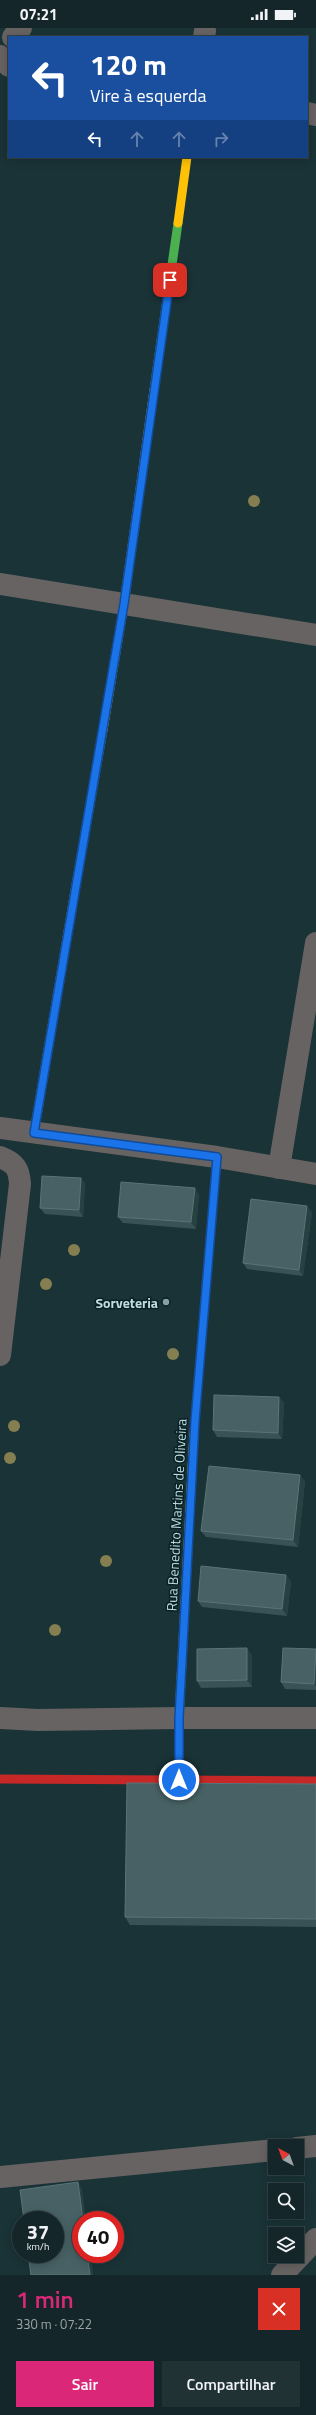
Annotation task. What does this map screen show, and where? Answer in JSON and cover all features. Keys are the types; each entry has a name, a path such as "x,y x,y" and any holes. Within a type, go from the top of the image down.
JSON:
{"street":[{"path":"14,36 21,28"},
{"path":"0,51 8,42"},
{"path":"0,56 8,65"},
{"path":"34,1133 124,604 187,158"},
{"path":"1,584 316,636"},
{"path":"279,1168 316,943"},
{"path":"0,1128 217,1157 316,1174"},
{"path":"0,1157 16,1166 19,1172 20,1184 0,1355"},
{"name":"Rua Benedito Martins de Oliveira","path":"179,1780 179,1718 195,1421 217,1157"},
{"path":"0,1718 38,1720 316,1718"},
{"path":"0,1779 316,1781"},
{"path":"304,2147 316,2146"},
{"path":"0,2177 268,2151"},
{"path":"282,2275 316,2239"}],"building":[{"path":"42,1176 81,1178 79,1210 40,1208"},
{"path":"121,1182 195,1188 191,1222 118,1217"},
{"path":"251,1199 307,1206 299,1270 243,1263"},
{"path":"214,1395 279,1397 278,1433 213,1430"},
{"path":"209,1466 300,1475 293,1540 201,1531"},
{"path":"201,1566 286,1575 282,1609 198,1601"},
{"path":"247,1648 247,1680 197,1681 197,1649"},
{"path":"283,1648 316,1649 314,1684 281,1682"},
{"path":"127,1783 316,1784 316,1919 125,1917"},
{"path":"78,2182 82,2211 72,2211 72,2263 88,2263 90,2275 31,2275 29,2263 64,2263 64,2211 23,2211 20,2190"}],"traffic: fast":[{"path":"154,390 178,223"},
{"path":"75,891 103,730"}],"traffic: slow":[{"path":"178,223 187,158"},
{"path":"103,730 124,604 154,390"},
{"path":"34,1133 75,891"},
{"path":"179,1780 179,1718 194,1432"}],"traffic: jam":[{"path":"194,1432 217,1157"},
{"path":"0,1779 316,1781"}],"place":[{"name":"Sorveteria","path":"166,1302"}],"route":[{"path":"170,280 124,604 34,1133 217,1157 195,1421 179,1718 179,1780"}]}
